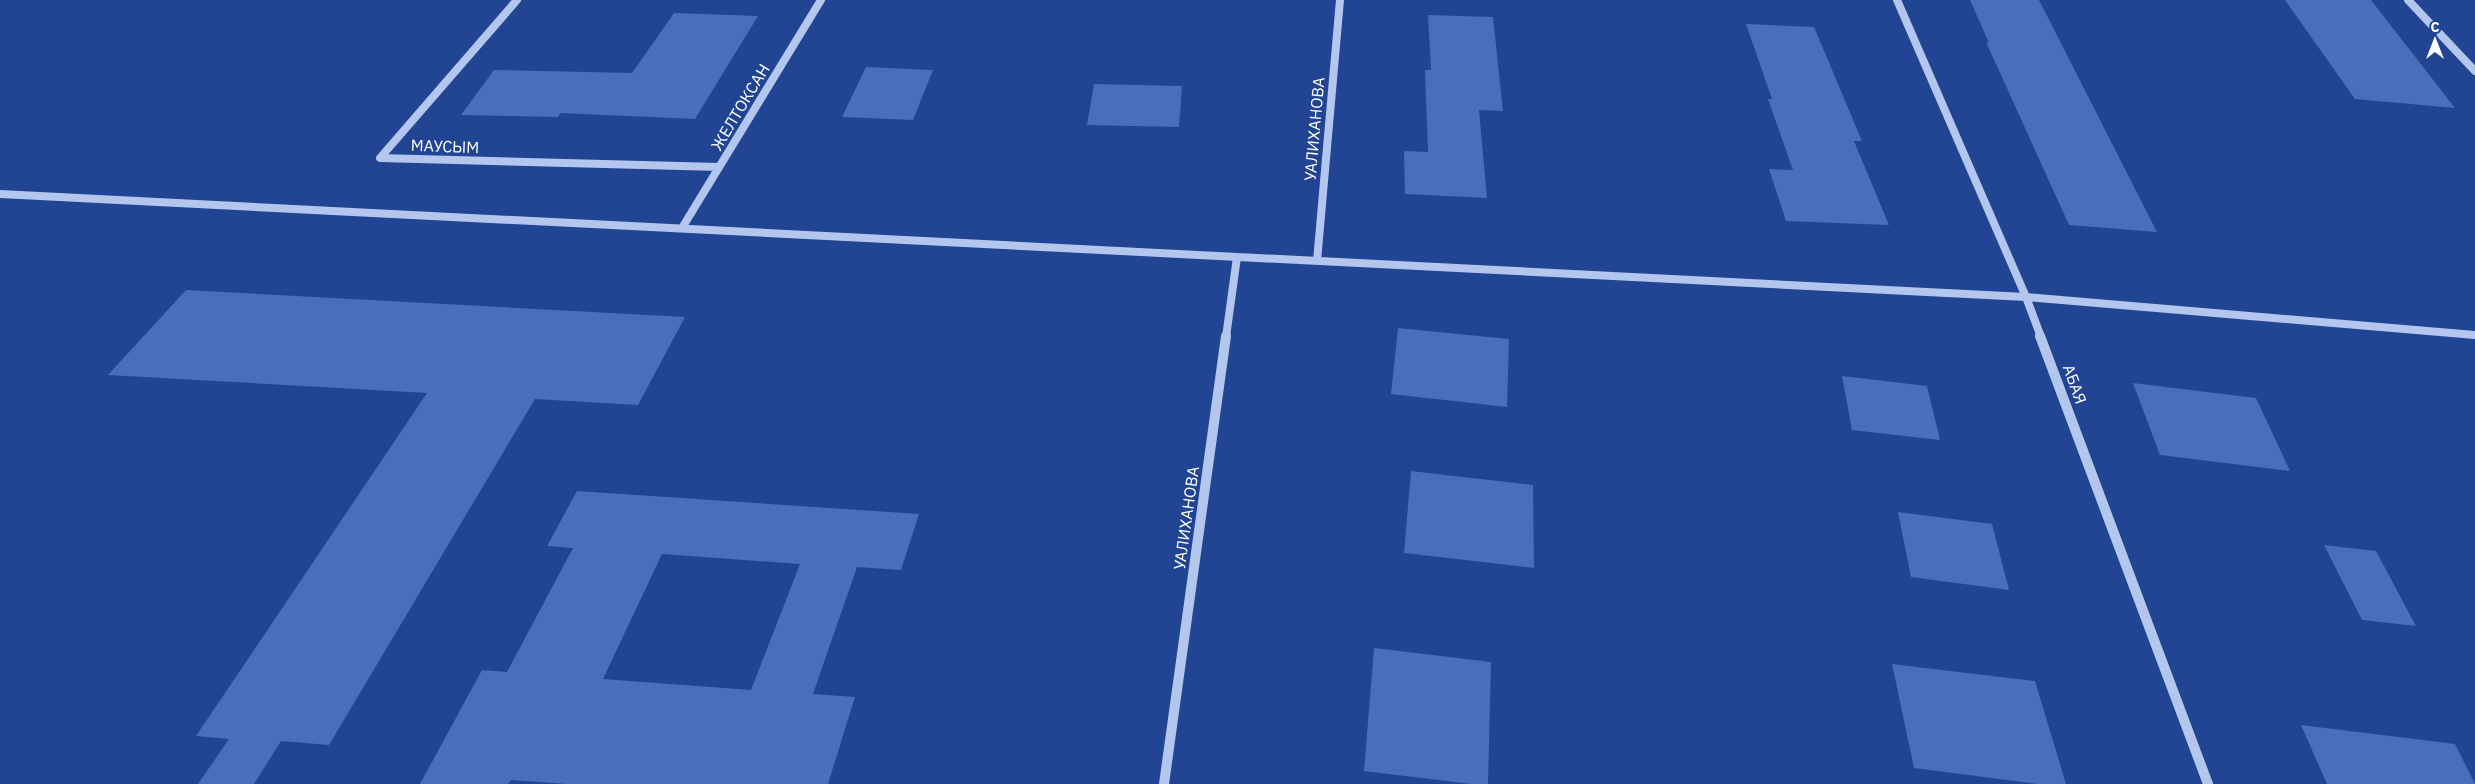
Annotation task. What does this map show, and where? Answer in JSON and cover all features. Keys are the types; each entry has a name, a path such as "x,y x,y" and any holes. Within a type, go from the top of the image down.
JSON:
{"street":[{"name":"МАУСЫМ","path":"517,0 380,158 719,167"},
{"name":"ЖЕЛТОКСАН","path":"682,228 821,0"},
{"name":"УАЛИХАНОВА","path":"1317,261 1340,0"},
{"name":"АБАЯ","path":"1898,0 2026,297 2208,784"},
{"path":"2408,0 2475,71"},
{"path":"0,194 2026,297 2475,335"},
{"name":"УАЛИХАНОВА","path":"1164,784 1237,257"}],"building":[{"path":"1970,0 2039,0 2157,232 2069,225 1986,42 1989,43"},
{"path":"2285,0 2371,0 2455,108 2355,99"},
{"path":"674,13 758,16 695,119 560,113 558,117 461,115 494,70 632,73"},
{"path":"1428,15 1493,17 1503,111 1479,110 1487,198 1405,194 1404,151 1428,152 1425,70 1431,70"},
{"path":"1746,24 1814,27 1862,141 1854,141 1889,225 1786,221 1769,169 1793,170 1768,99 1772,99"},
{"path":"866,67 933,70 913,120 842,117"},
{"path":"1094,84 1182,86 1179,127 1087,125"},
{"path":"186,290 685,317 638,405 535,399 329,745 281,741 254,784 198,784 229,739 196,736 427,393 108,375"},
{"path":"1398,328 1509,339 1507,407 1391,394"},
{"path":"1842,376 1927,386 1940,440 1852,430"},
{"path":"2133,383 2256,398 2290,471 2160,455"},
{"path":"1411,471 1533,485 1534,568 1404,553"},
{"path":"577,491 919,514 901,570 857,567 813,694 855,697 828,784 567,784 511,780 508,784 420,784 482,670 507,672 573,548 547,546","holes":["662,554 800,564 751,690 603,679"]},
{"path":"1898,512 1992,524 2009,590 1911,577"},
{"path":"2324,545 2376,551 2416,626 2362,620"},
{"path":"1374,648 1491,662 1488,784 1471,784 1364,771"},
{"path":"1892,664 2035,681 2066,784 2037,784 1914,768"},
{"path":"2301,725 2455,744 2475,784 2327,784"}]}
